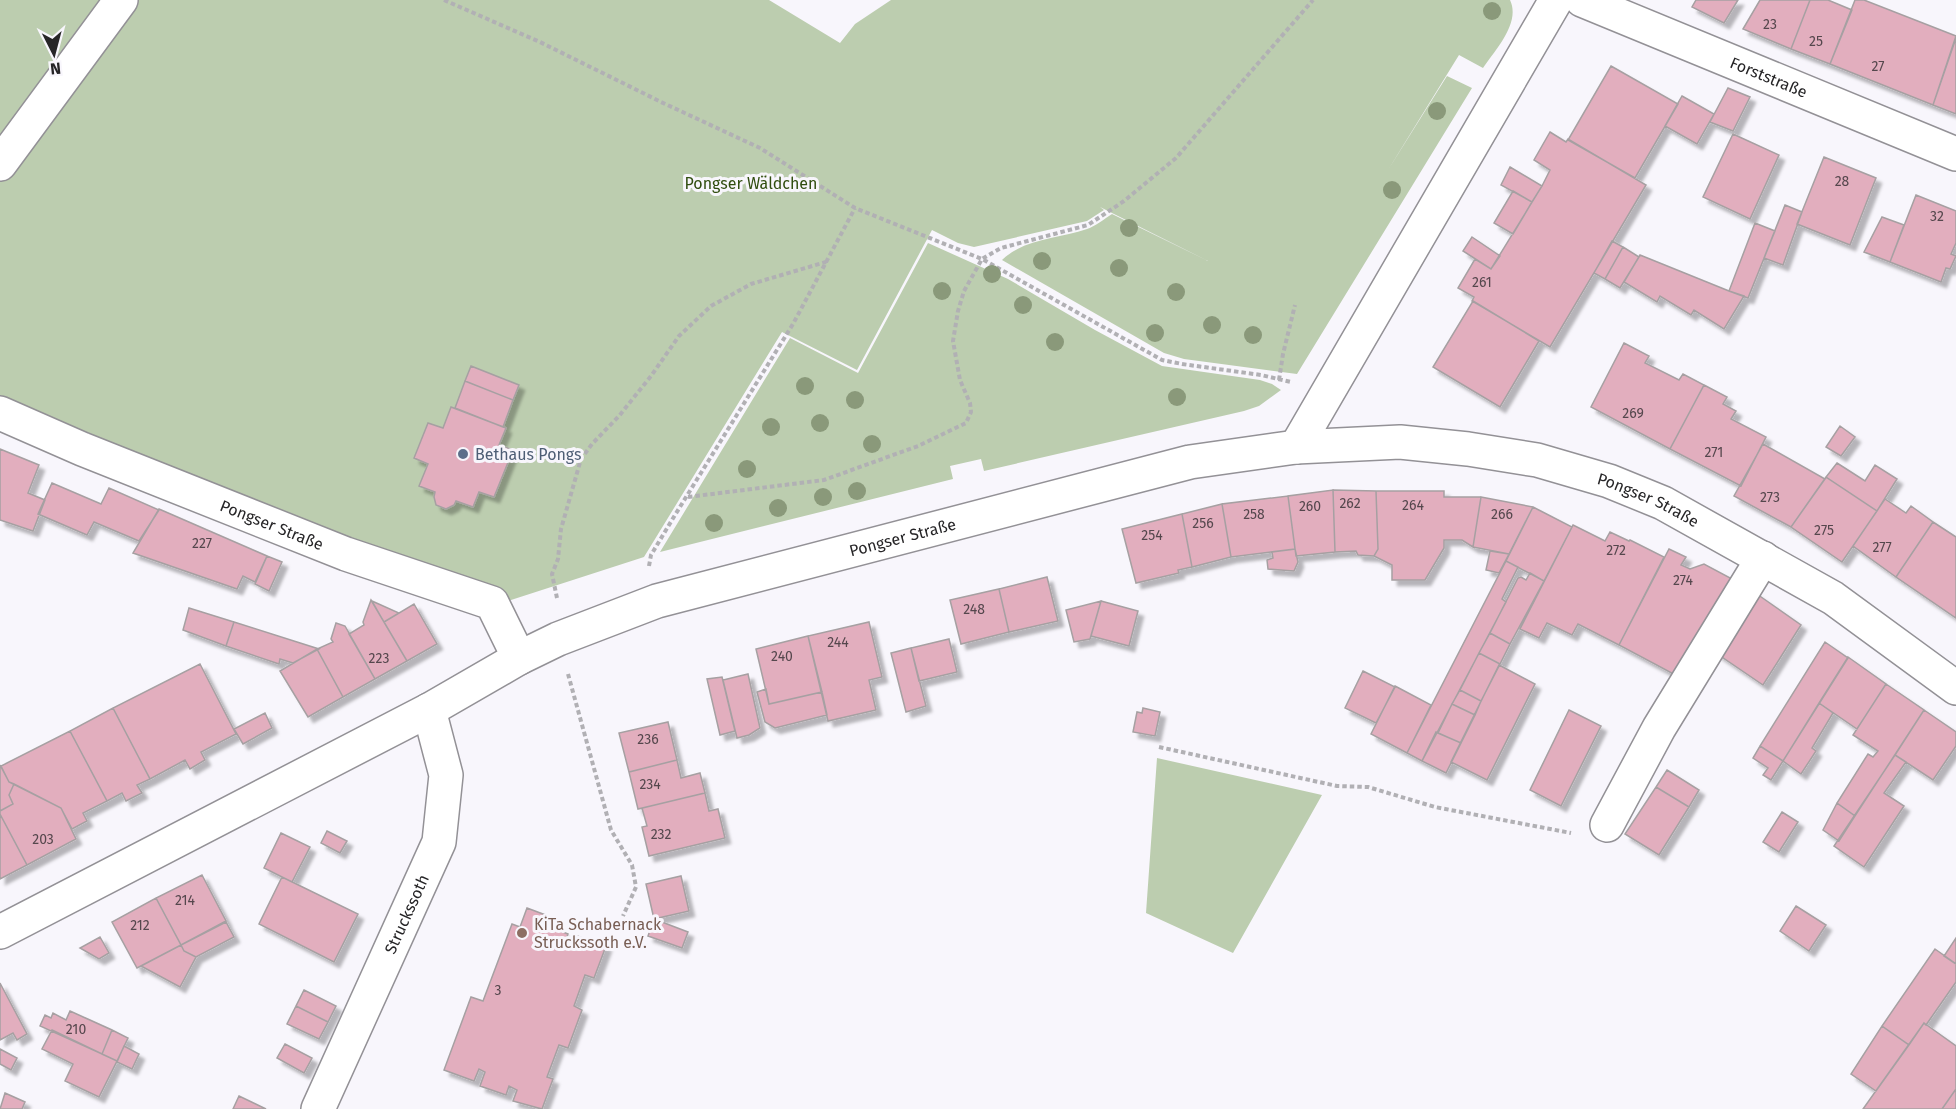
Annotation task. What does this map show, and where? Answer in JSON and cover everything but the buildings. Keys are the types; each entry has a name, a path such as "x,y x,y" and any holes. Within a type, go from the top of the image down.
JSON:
{"street":[{"path":"0,164 121,0"},
{"path":"1296,447 1556,0"},
{"name":"Forststraße","path":"1582,0 1956,154"},
{"name":"Pongser Straße","path":"0,413 82,449 346,554 492,603 519,658"},
{"name":"Pongser Straße","path":"0,932 429,710 519,658 558,639 657,601 1190,462 1296,447 1400,442 1468,449 1537,460 1609,481 1663,503 1833,598 1956,688"},
{"path":"1607,825 1659,728 1763,558"},
{"name":"Struckssoth","path":"318,1109 439,842 446,775 429,710"}],"path":[{"path":"444,0 540,42 760,148 855,208 982,259 1162,360 1261,375 1328,390"},
{"path":"688,497 824,480 909,450 966,423 971,412 970,403 960,380 953,341 964,291 982,259 1001,248 1088,225 1124,201 1176,158 1313,0"},
{"path":"657,601 649,566 651,555 793,324 855,208"},
{"path":"502,624 558,598 552,574 558,559 566,507 581,459 591,444 651,376 679,336 711,306 751,284 826,262"},
{"path":"1279,380 1295,305"},
{"path":"558,639 612,830 632,865 636,887 623,916"},
{"path":"1159,747 1337,786 1368,787 1435,807 1568,834 1607,825"}],"green space":[{"path":"0,0 109,0 0,150"},
{"name":"Pongser Wäldchen","path":"128,0 769,0 840,43 855,24 891,0 1510,0 1512,18 1500,45 1483,68 1459,55 1388,170 1447,76 1472,88 1297,374 1184,359 1164,353 1002,260 1021,247 1087,229 1112,214 1208,261 1100,207 1104,210 1087,221 974,247 958,243 932,230 857,370 782,332 644,557 511,600 490,597 0,402 0,177"},
{"path":"928,243 1008,279 1162,366 1260,380 1281,390 1259,406 1244,411 984,471 981,459 950,466 953,479 660,552 790,338 858,373"},
{"path":"1157,758 1322,795 1233,953 1146,913"}],"place":[{"name":"Bethaus Pongs","path":"463,454"},
{"name":"KiTa Schabernack Struckssoth e.V.","path":"522,933"}]}
